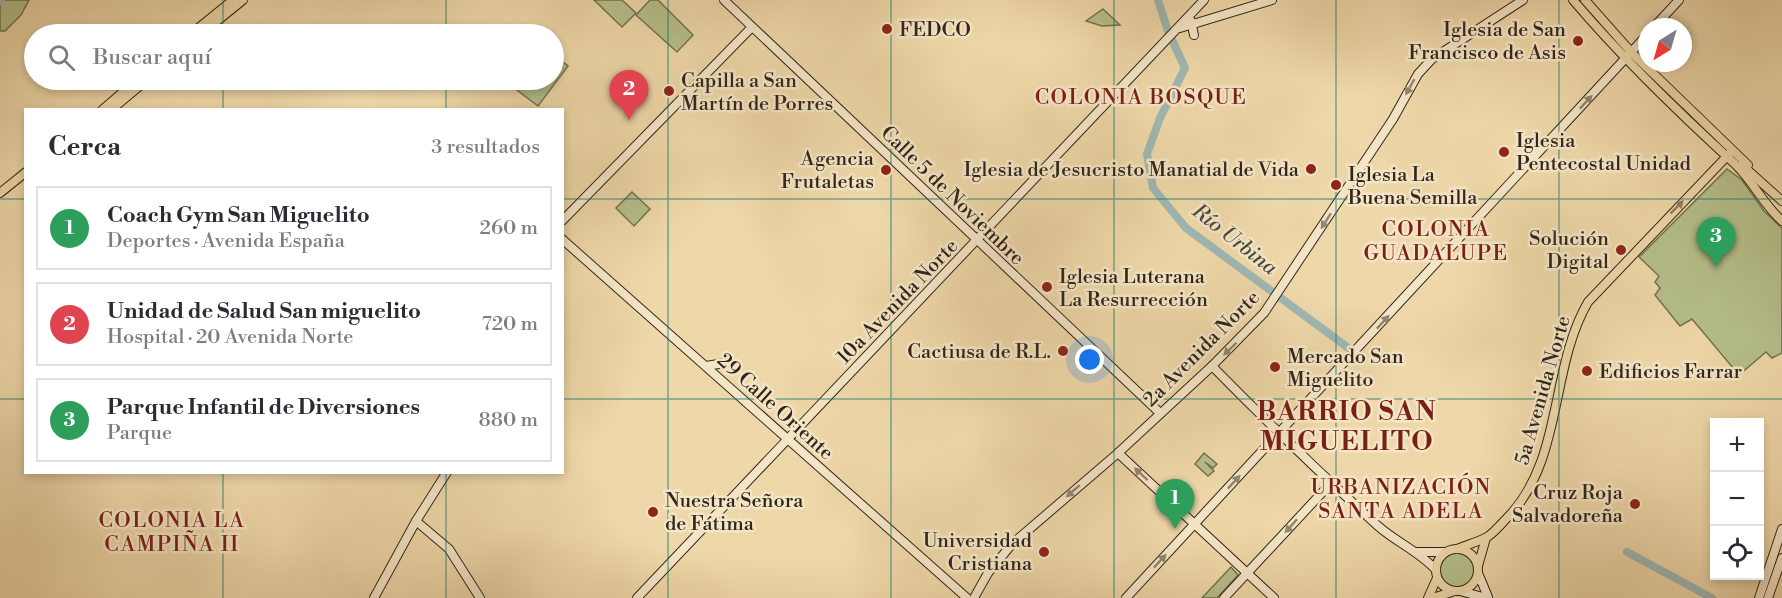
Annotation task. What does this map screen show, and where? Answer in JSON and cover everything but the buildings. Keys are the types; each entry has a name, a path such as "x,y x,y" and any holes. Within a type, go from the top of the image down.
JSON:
{"main road":[{"path":"203,24 233,0"},
{"path":"213,24 243,0"},
{"path":"1573,0 1628,56 1782,201"},
{"path":"1580,0 1628,56"},
{"path":"1585,0 1628,56"},
{"path":"115,106 129,90"},
{"path":"115,106 135,90"},
{"path":"1730,154 1782,195"},
{"path":"1730,154 1767,205 1782,220"},
{"name":"5a Avenida Norte","path":"1457,549 1486,537 1520,503 1536,475 1577,326 1596,291 1730,154"},
{"path":"1746,168 1768,202 1782,216"},
{"path":"0,193 24,174"},
{"path":"0,199 24,180"},
{"name":"5a Avenida Norte","path":"1478,570 1486,537"},
{"path":"1428,598 1439,558 1445,552 1457,549 1470,554 1478,570 1471,586 1432,598"},
{"path":"1436,574 1442,585 1457,591"}],"street":[{"name":"Calle 5 de Noviembre","path":"724,0 1160,413"},
{"path":"1178,29 1272,0"},
{"name":"2a Avenida Norte","path":"974,598 988,573 1012,544 1118,453 1212,366 1270,306 1393,119 1418,74 1432,59 1523,0"},
{"path":"1662,18 1678,0"},
{"path":"1204,1 1202,11 1210,18"},
{"name":"10a Avenida Norte","path":"637,598 1073,136 1204,1"},
{"path":"1194,12 1191,24 1194,35"},
{"path":"564,219 752,27"},
{"path":"1126,598 1638,45"},
{"name":"29 Calle Oriente","path":"564,241 967,598"},
{"path":"706,366 731,362 723,370 723,382"},
{"path":"1212,366 1331,483 1395,541 1414,552 1436,574"},
{"path":"1118,453 1274,598"},
{"path":"374,598 416,521 446,474"},
{"path":"1224,598 1331,483"},
{"path":"416,521 449,549 480,598"},
{"path":"1759,598 1782,529"},
{"path":"1414,552 1445,552"},
{"path":"1768,598 1782,558"},
{"path":"1478,570 1482,588 1488,598"},
{"path":"1457,591 1488,598"}],"green space":[{"path":"0,0 29,0 21,15 5,31 0,31"},
{"path":"594,0 622,0 636,13 622,27"},
{"path":"650,0 658,0 693,35 677,52 636,15"},
{"path":"1103,9 1120,25 1102,26 1086,21"},
{"path":"517,90 550,90 538,106"},
{"path":"1727,169 1742,180 1764,211 1782,228 1782,353 1772,358 1766,352 1739,375 1692,319 1680,326 1655,295 1660,288 1655,282 1659,276 1639,257"},
{"path":"632,192 650,209 634,226 616,208"},
{"path":"1204,453 1217,464 1213,468 1205,462 1214,471 1208,476 1195,464"},
{"path":"1457,552 1470,557 1475,570 1470,583 1457,588 1444,583 1439,570 1444,557"},
{"path":"1231,567 1238,575 1217,598 1202,598"}],"waterway":[{"name":"Río Urbina","path":"1158,0 1168,31 1185,68 1160,118 1147,154 1153,188 1186,228 1347,347"},
{"name":"Río Urbina","path":"1627,552 1712,598"}],"place":[{"name":"FEDCO","path":"887,29"},
{"name":"Iglesia de San Francisco de Asis","path":"1578,41"},
{"name":"Capilla a San Martín de Porres","path":"669,91"},
{"name":"Unidad de Salud San miguelito","path":"629,120"},
{"name":"Iglesia Pentecostal Unidad","path":"1504,152"},
{"name":"Iglesia de Jesucristo Manatial de Vida","path":"1311,169"},
{"name":"Agencia Frutaletas","path":"886,170"},
{"name":"Iglesia La Buena Semilla","path":"1336,185"},
{"name":"Solución Digital","path":"1621,250"},
{"name":"Parque Infantil de Diversiones","path":"1716,267"},
{"name":"Iglesia Luterana La Resurrección","path":"1047,287"},
{"name":"Cactiusa de R.L.","path":"1063,351"},
{"name":"Mercado San Miguelito","path":"1275,367"},
{"name":"Edificios Farrar","path":"1587,371"},
{"name":"Cruz Roja Salvadoreña","path":"1635,504"},
{"name":"Nuestra Señora de Fátima","path":"653,512"},
{"name":"Coach Gym San Miguelito","path":"1175,529"},
{"name":"Universidad Cristiana","path":"1044,552"}],"district":[{"name":"COLONIA BOSQUE","path":"1141,97"},
{"name":"COLONIA GUADALUPE","path":"1436,241"},
{"name":"BARRIO SAN MIGUELITO","path":"1347,426"},
{"name":"URBANIZACIÓN SANTA ADELA","path":"1401,499"},
{"name":"COLONIA LA CAMPIÑA II","path":"172,532"}]}
